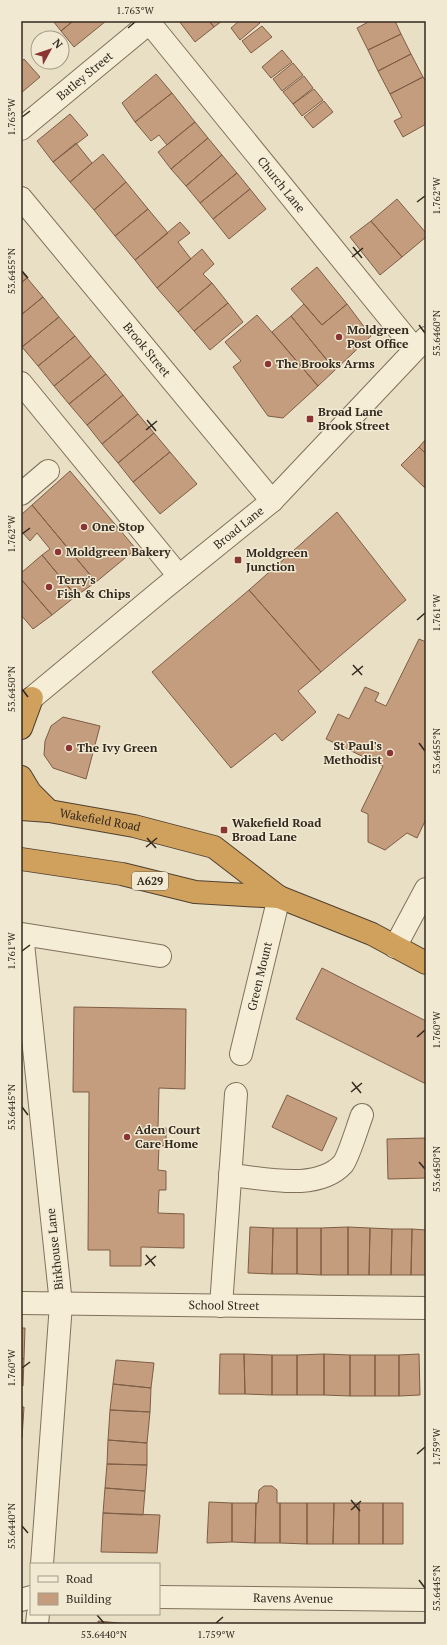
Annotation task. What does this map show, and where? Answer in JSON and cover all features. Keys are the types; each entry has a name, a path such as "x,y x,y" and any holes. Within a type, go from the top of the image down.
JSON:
{"highway":[{"path":"21,728 25,704"},
{"path":"21,777 30,792 49,811"},
{"name":"Wakefield Road","path":"21,809 49,811 134,826 214,847 279,897 372,934 426,963"},
{"name":"Wakefield Road","path":"21,859 122,874 195,892 279,897"}],"street":[{"name":"Batley Street","path":"21,129 149,22"},
{"name":"Church Lane","path":"149,22 420,343"},
{"name":"Brook Street","path":"21,198 272,502"},
{"name":"Broad Lane","path":"25,704 179,576 272,502 420,343"},
{"path":"21,383 179,576"},
{"path":"21,494 48,471"},
{"path":"395,946 426,890"},
{"name":"Green Mount","path":"241,1054 279,897"},
{"name":"Birkhouse Lane","path":"42,1563 61,1304 28,1049 22,934 160,956"},
{"path":"221,1306 236,1094"},
{"path":"230,1175 294,1181 313,1180 329,1175 344,1163 362,1115"},
{"name":"School Street","path":"21,1304 426,1308"},
{"name":"Ravens Avenue","path":"160,1597 426,1600"}],"building":[{"path":"53,21 73,21 62,30 60,30"},
{"path":"73,21 106,21 74,47 70,42 70,30 62,30"},
{"path":"179,21 209,21 214,27 195,42"},
{"path":"209,21 222,21 214,27"},
{"path":"239,21 258,21 260,23 240,40 231,28"},
{"path":"370,21 395,21 401,34 368,50 357,28"},
{"path":"262,26 272,37 251,53 242,41"},
{"path":"401,34 411,54 378,71 368,50"},
{"path":"282,50 292,62 271,78 262,67"},
{"path":"411,54 423,77 390,94 378,71"},
{"path":"24,59 30,66 30,70 34,70 40,77 21,93 21,62"},
{"path":"293,63 303,75 282,91 273,79"},
{"path":"156,74 172,93 135,122 122,103"},
{"path":"304,76 313,88 293,104 283,92"},
{"path":"423,77 426,82 426,124 403,137 394,121 402,117 390,94"},
{"path":"314,89 323,100 302,116 293,104"},
{"path":"172,93 195,122 167,145 159,135 151,141 135,122"},
{"path":"324,101 333,112 313,128 304,117"},
{"path":"70,114 88,135 53,162 37,141"},
{"path":"195,122 208,138 171,169 158,152"},
{"path":"208,138 222,155 186,186 171,169"},
{"path":"76,143 92,163 70,182 53,162"},
{"path":"103,154 126,182 94,210 70,182"},
{"path":"222,155 237,173 200,203 186,186"},
{"path":"237,173 250,189 213,219 200,203"},
{"path":"126,182 148,209 115,236 94,210"},
{"path":"250,189 266,209 229,239 213,219"},
{"path":"397,199 426,233 426,237 402,257 371,221"},
{"path":"148,209 168,233 135,260 115,236"},
{"path":"371,221 402,257 380,275 350,237"},
{"path":"180,222 190,233 178,242 191,259 157,288 135,260"},
{"path":"202,249 214,264 203,274 212,283 178,312 157,288"},
{"path":"317,267 347,304 322,325 291,289"},
{"path":"21,271 27,278 21,283"},
{"path":"27,278 43,297 21,315 21,283"},
{"path":"212,283 228,303 194,331 178,312"},
{"path":"43,297 59,317 22,347 21,315"},
{"path":"228,303 243,322 210,350 194,331"},
{"name":"Moldgreen Post Office","path":"304,304 322,325 347,304 371,336 335,370 291,316"},
{"name":"The Brooks Arms","path":"257,315 318,386 283,418 268,416 233,367 241,361 225,342"},
{"path":"291,316 335,370 318,386 272,332"},
{"path":"59,317 75,336 38,366 22,347"},
{"path":"75,336 91,356 54,386 38,366"},
{"path":"91,356 106,374 69,404 54,386"},
{"path":"106,374 123,395 87,425 69,404"},
{"path":"123,395 138,414 102,444 87,425"},
{"path":"138,414 154,433 118,463 102,444"},
{"path":"154,433 170,452 133,482 118,463"},
{"path":"426,439 426,454 419,447"},
{"path":"419,447 426,454 426,489 401,465"},
{"path":"170,452 197,484 160,514 133,482"},
{"name":"One Stop","path":"70,471 136,549 96,582 32,505"},
{"name":"Moldgreen Bakery","path":"32,505 96,582 76,596 42,555 50,549 37,533 30,541 21,531 21,515"},
{"path":"337,512 406,600 321,672 249,590"},
{"name":"Terry's Fish & Chips","path":"42,555 76,596 52,615 21,579 21,573"},
{"path":"21,579 52,615 33,629 21,615"},
{"path":"249,590 321,672 298,691 316,712 282,741 275,733 231,768 152,672"},
{"name":"St Paul's Methodist","path":"419,639 426,642 426,819 417,838 407,833 385,850 368,842 368,814 361,811 383,766 326,739 338,714 349,719 365,687 379,693 375,701 386,706"},
{"name":"The Ivy Green","path":"63,717 100,726 86,779 53,768 44,755 45,741 51,726"},
{"path":"322,968 426,1021 426,1084 296,1019"},
{"name":"Aden Court Care Home","path":"74,1007 186,1009 185,1089 159,1088 158,1128 166,1128 166,1146 159,1146 158,1170 166,1171 166,1190 159,1190 158,1213 184,1214 184,1248 141,1247 141,1266 110,1266 110,1250 88,1250 89,1092 73,1092"},
{"path":"287,1095 337,1118 322,1151 272,1127"},
{"path":"426,1138 426,1178 388,1179 387,1139"},
{"path":"250,1227 273,1228 272,1274 248,1273"},
{"path":"348,1227 348,1275 321,1275 321,1228"},
{"path":"348,1227 370,1228 369,1275 348,1275"},
{"path":"273,1228 297,1228 297,1274 272,1274"},
{"path":"297,1228 321,1228 321,1275 297,1274"},
{"path":"370,1228 392,1229 391,1275 369,1275"},
{"path":"392,1229 412,1229 411,1275 391,1275"},
{"path":"412,1229 426,1230 426,1275 411,1275"},
{"path":"21,1328 25,1328 24,1359 21,1358"},
{"path":"220,1354 244,1354 245,1394 219,1394"},
{"path":"244,1354 272,1355 272,1395 245,1394"},
{"path":"324,1354 324,1395 297,1395 297,1355"},
{"path":"324,1354 350,1355 350,1396 324,1395"},
{"path":"419,1354 420,1395 399,1396 399,1355"},
{"path":"272,1355 297,1355 297,1395 272,1395"},
{"path":"350,1355 375,1355 375,1396 350,1396"},
{"path":"375,1355 399,1355 399,1396 375,1396"},
{"path":"21,1358 24,1359 23,1386 21,1385"},
{"path":"116,1360 154,1363 151,1388 113,1384"},
{"path":"113,1384 151,1388 150,1412 110,1410"},
{"path":"21,1407 24,1407 22,1438 21,1438"},
{"path":"110,1410 150,1412 147,1443 108,1440"},
{"path":"108,1440 147,1443 147,1465 107,1464"},
{"path":"107,1464 147,1465 145,1491 105,1488"},
{"path":"264,1486 272,1486 277,1490 277,1503 280,1503 280,1543 255,1543 256,1503 258,1503 259,1490"},
{"path":"105,1488 145,1491 143,1515 103,1513"},
{"path":"209,1502 232,1503 232,1542 207,1543"},
{"path":"232,1503 256,1503 255,1543 232,1542"},
{"path":"280,1503 307,1503 307,1544 280,1543"},
{"path":"307,1503 334,1503 333,1544 307,1544"},
{"path":"334,1503 359,1503 359,1544 333,1544"},
{"path":"359,1503 383,1503 383,1544 359,1544"},
{"path":"383,1503 403,1503 403,1544 383,1544"},
{"path":"103,1513 160,1515 157,1553 101,1552"},
{"path":"98,1621 129,1624 98,1624"}],"place":[{"name":"Moldgreen Post Office","path":"339,337"},
{"name":"The Brooks Arms","path":"268,364"},
{"name":"Broad Lane Brook Street","path":"310,419"},
{"name":"One Stop","path":"84,527"},
{"name":"Moldgreen Bakery","path":"58,552"},
{"name":"Moldgreen Junction","path":"238,560"},
{"name":"Terry's Fish & Chips","path":"49,587"},
{"name":"The Ivy Green","path":"69,748"},
{"name":"St Paul's Methodist","path":"390,753"},
{"name":"Wakefield Road Broad Lane","path":"224,830"},
{"name":"Aden Court Care Home","path":"127,1137"}]}
